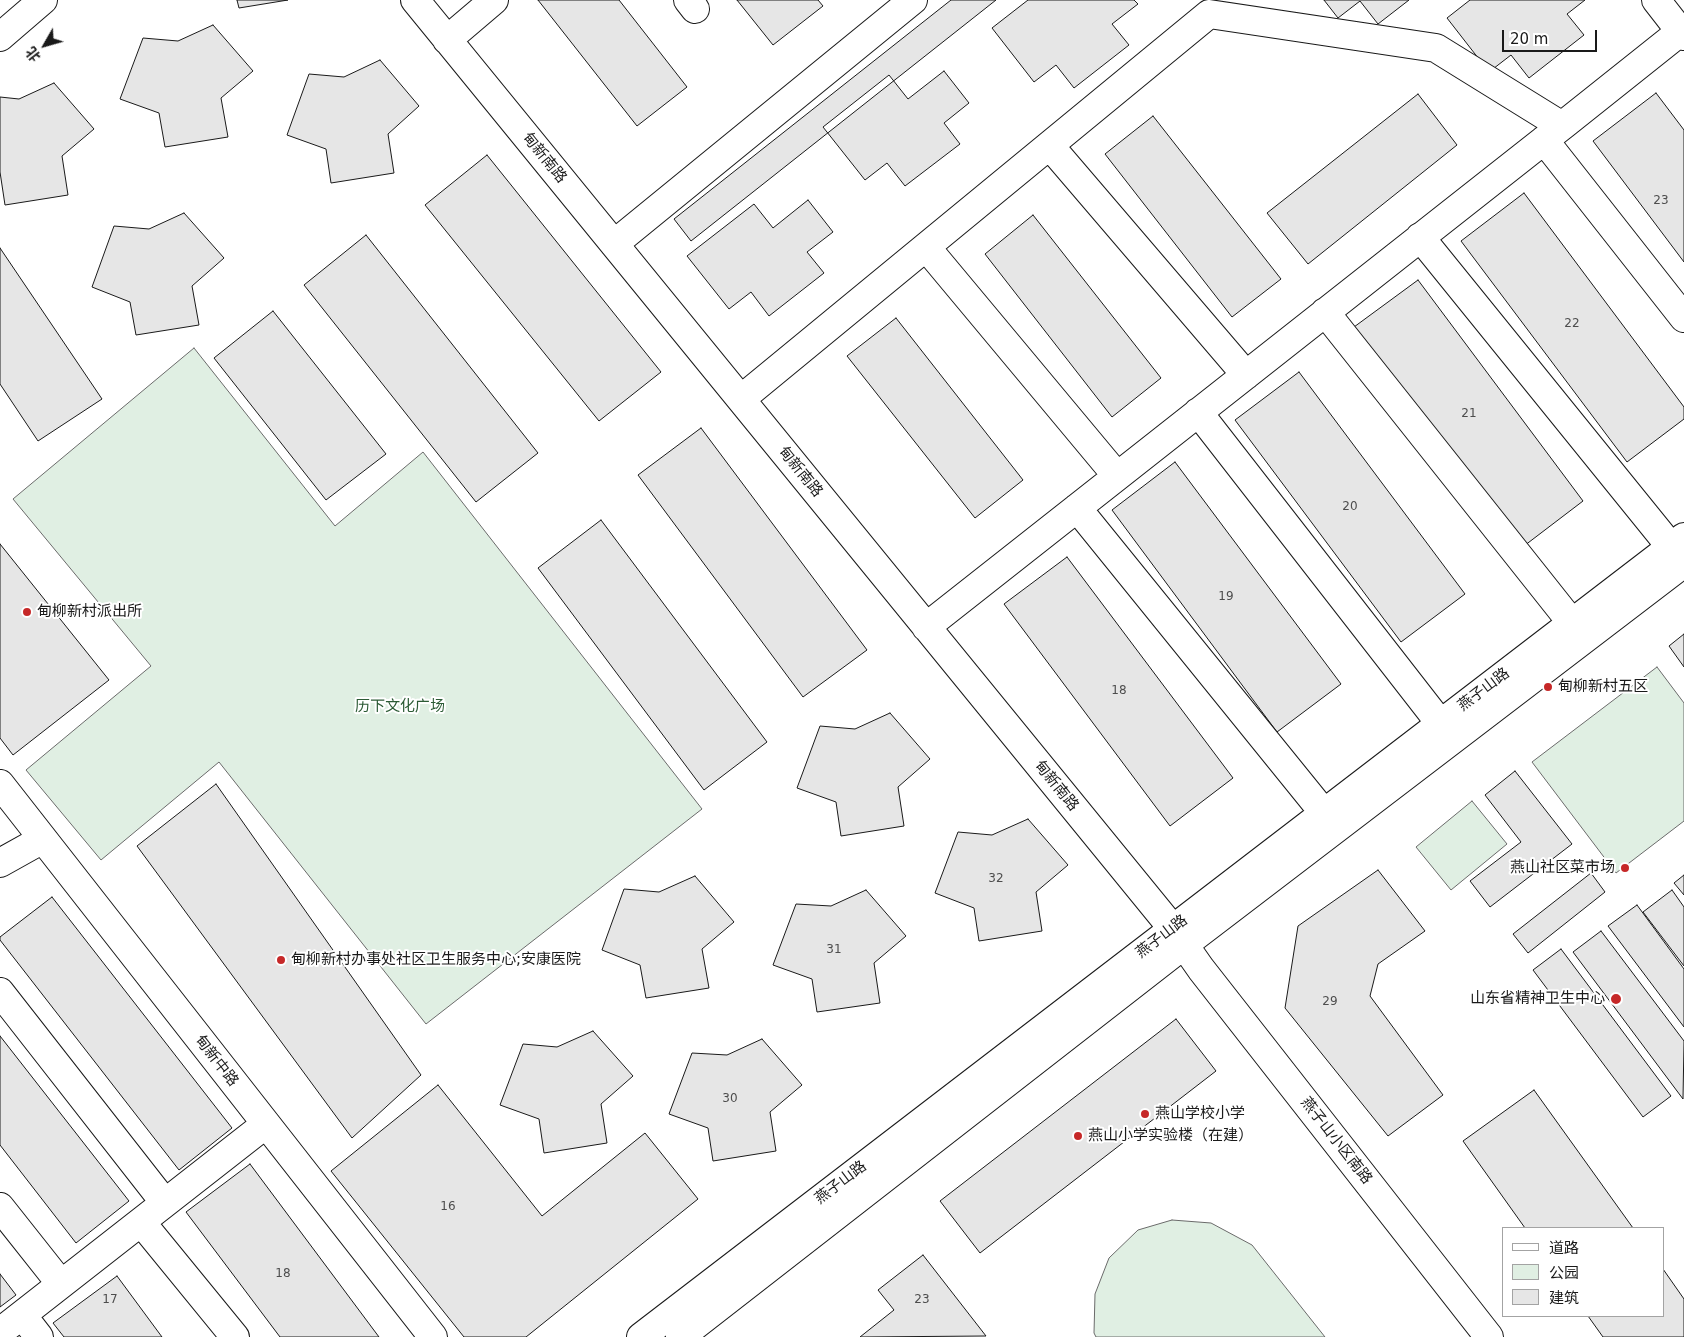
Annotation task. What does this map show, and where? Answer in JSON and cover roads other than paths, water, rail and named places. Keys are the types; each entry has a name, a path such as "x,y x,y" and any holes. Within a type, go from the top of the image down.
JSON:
{"street":[{"path":"0,37 43,0"},
{"name":"甸新南路","path":"415,0 1178,937"},
{"path":"447,40 494,0"},
{"path":"614,244 913,0"},
{"path":"926,627 1420,237 1682,34 1656,0"},
{"path":"741,399 1210,14 1436,48 1553,133 1684,318"},
{"path":"1050,146 1246,375"},
{"path":"1420,237 1680,549"},
{"path":"926,247 1117,476"},
{"path":"1325,312 1572,623"},
{"path":"1198,412 1440,724"},
{"path":"1077,508 1324,813"},
{"name":"燕子山路","path":"680,1337 1178,937 1324,813 1572,623 1680,549"},
{"name":"燕子山路","path":"640,1337 1178,937 1680,549"},
{"name":"甸新中路","path":"0,784 433,1337"},
{"path":"0,863 43,839"},
{"name":"燕子山小区南路","path":"1178,937 1489,1337"},
{"path":"0,992 166,1203"},
{"path":"0,1332 266,1124"},
{"path":"0,1207 62,1284"},
{"path":"141,1222 235,1337"},
{"path":"22,1315 38,1337"}],"place":[{"name":"甸柳新村派出所","path":"27,612"},
{"name":"甸柳新村五区","path":"1548,687"},
{"name":"燕山社区菜市场","path":"1625,868"},
{"name":"甸柳新村办事处社区卫生服务中心;安康医院","path":"281,960"},
{"name":"山东省精神卫生中心","path":"1616,999"},
{"name":"燕山学校小学","path":"1145,1114"},
{"name":"燕山小学实验楼（在建）","path":"1078,1136"}],"park label":[{"name":"历下文化广场","path":"400,707"}]}
